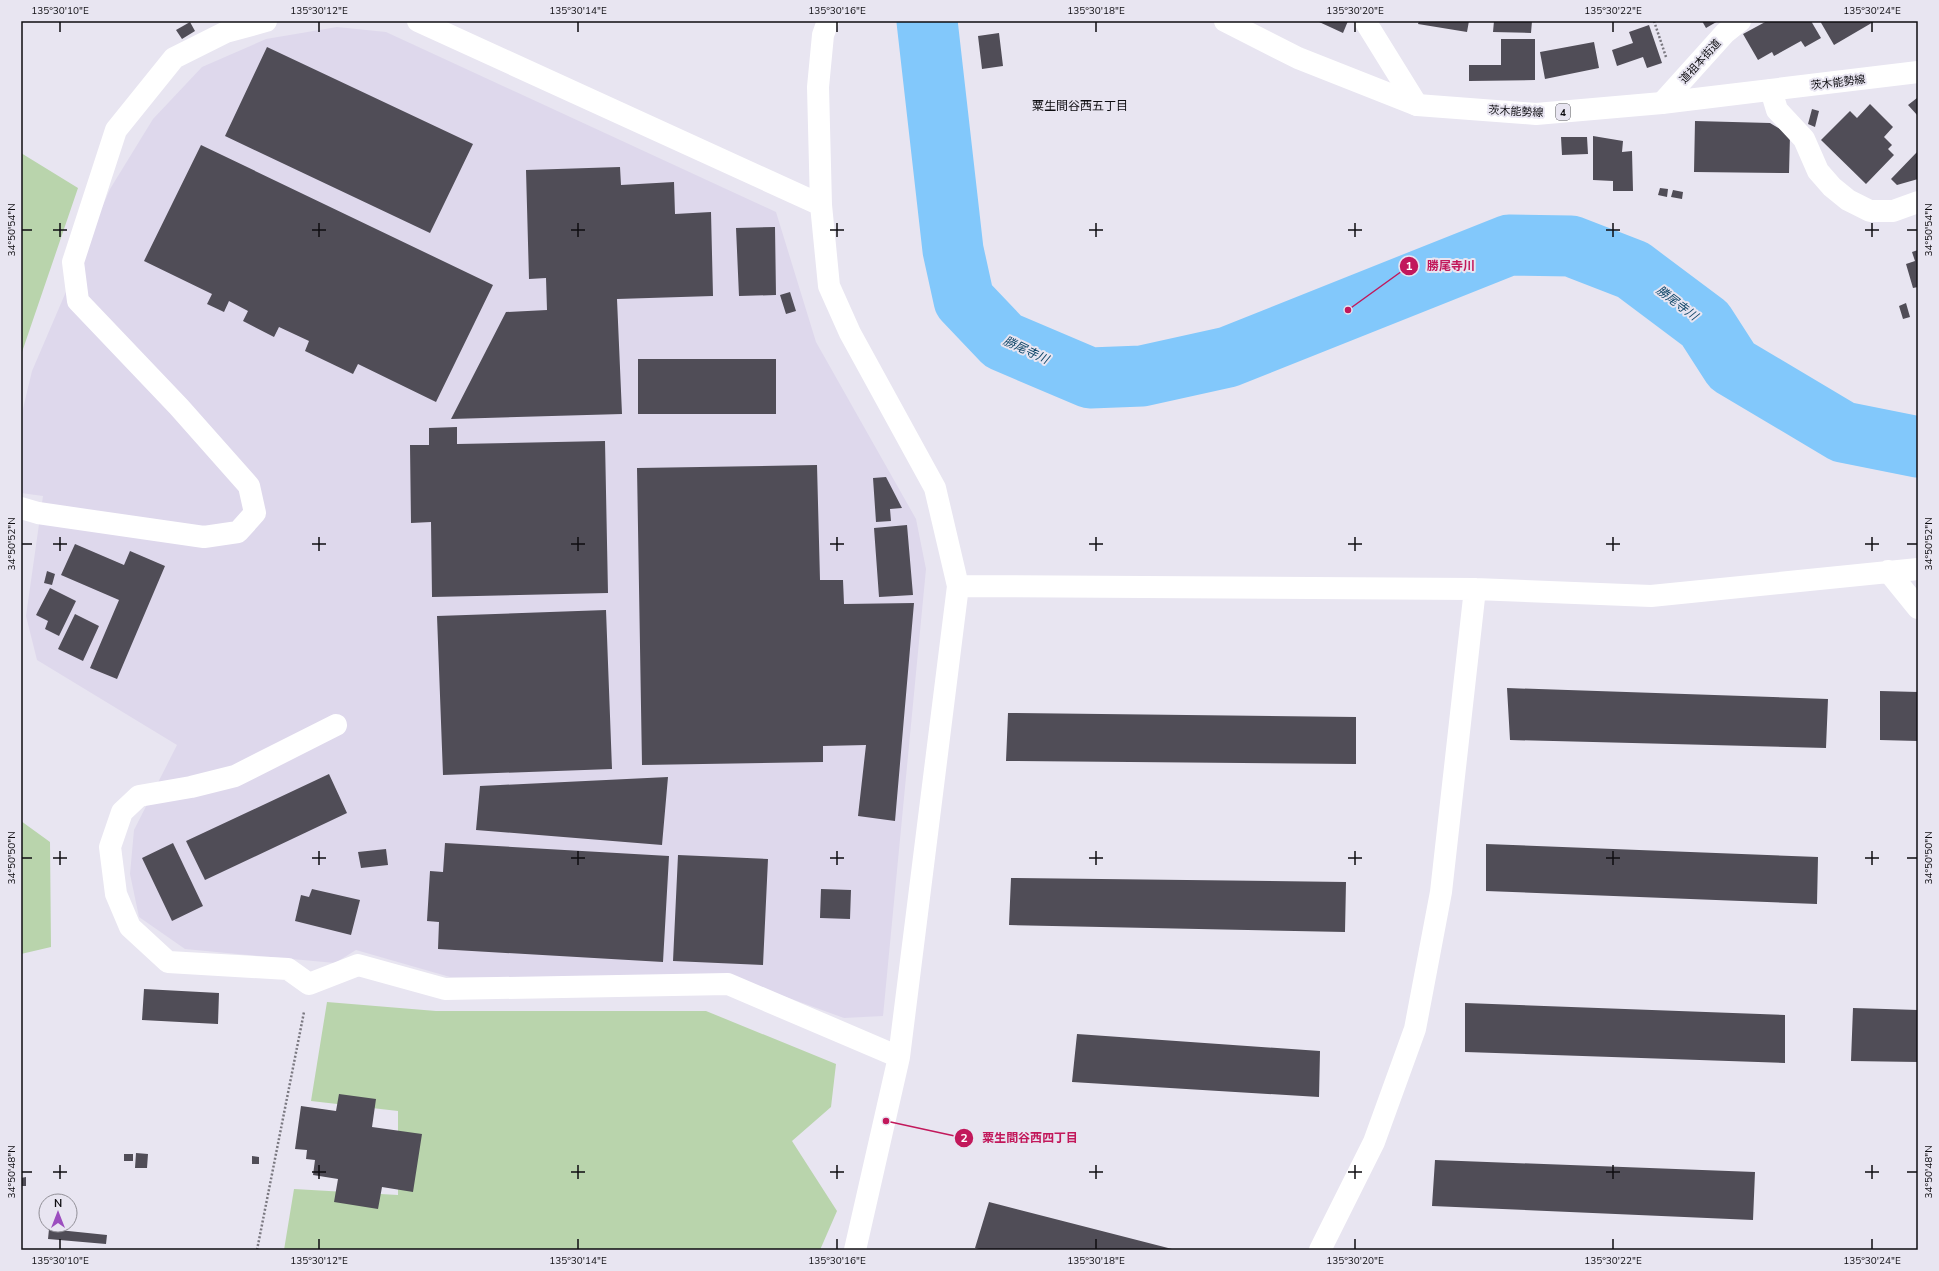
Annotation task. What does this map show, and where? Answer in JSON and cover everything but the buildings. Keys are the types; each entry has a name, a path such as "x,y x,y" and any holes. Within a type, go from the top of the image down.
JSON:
{"street":[{"path":"21,508 38,513 204,537 238,532 255,513 249,486 179,408 78,301 73,262 116,130 174,58 226,32 266,21"},
{"path":"418,21 821,205"},
{"path":"828,21 822,35 818,87 821,205 829,286 850,333 935,488 958,586 899,1057 855,1250"},
{"name":"茨木能勢線","path":"1225,21 1298,58 1417,105 1536,114 1662,103 1918,72"},
{"path":"1366,21 1417,105"},
{"name":"道祖本街道","path":"1662,103 1725,33 1740,21"},
{"path":"1771,90 1778,110 1804,139 1818,171 1832,187 1843,196 1870,211 1893,211 1918,202"},
{"path":"958,586 1475,589 1651,596 1918,569"},
{"path":"1888,571 1918,608"},
{"path":"1320,1250 1374,1142 1415,1029 1442,892 1475,589"},
{"path":"336,725 235,776 192,787 139,796 122,812 110,847 116,894 130,927 168,962 288,969 309,984 358,966 445,989 728,984 899,1057"}],"path":[{"path":"1654,21 1668,62"},
{"path":"257,1250 309,984"}],"shaded area":[{"path":"337,27 386,32 776,212 816,342 916,519 926,569 883,1016 844,1018 731,977 450,977 356,950 335,963 185,949 139,917 130,874 134,830 177,745 37,660 26,616 43,496 21,493 21,417 32,371 110,189 153,119 202,67 266,39"}],"green space":[{"path":"21,153 78,188 21,355"},
{"path":"21,821 50,842 51,947 21,954"},
{"path":"327,1002 436,1011 706,1011 836,1064 831,1107 792,1141 837,1211 820,1250 284,1250 294,1189 398,1195 398,1111 311,1101"}],"waterway":[{"name":"勝尾寺川","path":"927,21 953,250 964,300 1003,341 1090,378 1142,376 1228,357 1509,245 1571,246 1633,270 1705,324 1732,366 1843,432 1918,447"}],"place":[{"name":"勝尾寺川","path":"1348,310"},
{"name":"粟生間谷西四丁目","path":"886,1121"}],"district":[{"name":"粟生間谷西五丁目","path":"1080,106"}]}
